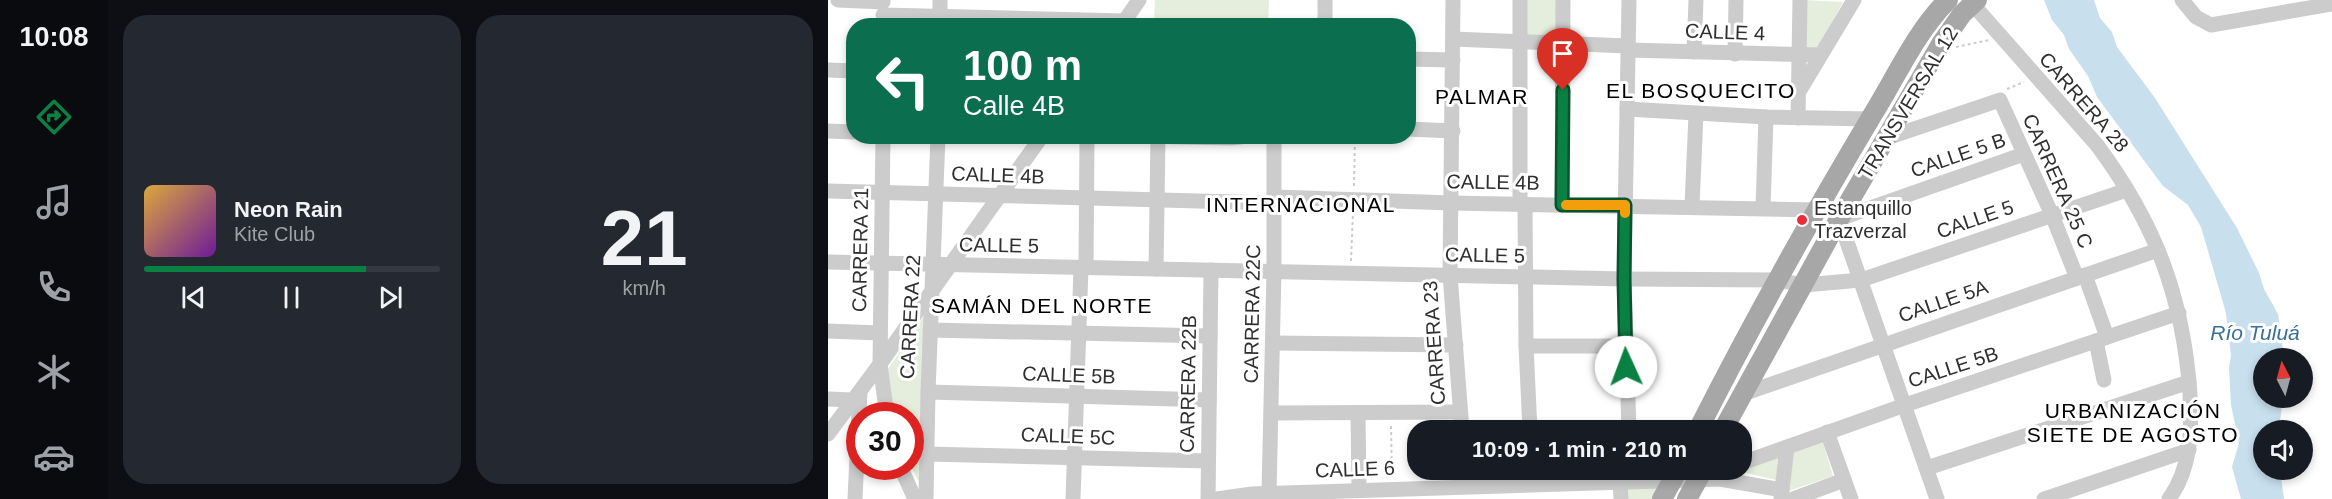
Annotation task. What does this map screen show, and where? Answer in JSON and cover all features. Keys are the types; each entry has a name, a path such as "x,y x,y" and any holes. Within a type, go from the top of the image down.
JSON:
{"main road":[{"name":"TRANSVERSAL 12","path":"1703,420 1778,280 1870,119 1926,26 1948,0"},
{"name":"TRANSVERSAL 12","path":"1729,420 1839,219 1938,49 1953,25 1973,1"},
{"path":"1662,499 1673,480"},
{"path":"1687,499 1698,480"}],"street":[{"path":"838,0 923,18"},
{"path":"940,0 940,18"},
{"path":"1126,18 1139,0"},
{"path":"1325,0 1325,18"},
{"name":"CARRERA 23","path":"1453,0 1450,275 1461,420"},
{"path":"1520,0 1522,204 1530,420"},
{"path":"1562,205 1563,0"},
{"path":"1629,0 1624,279 1629,420"},
{"path":"1694,52 1696,0"},
{"path":"1735,54 1736,0"},
{"path":"1798,118 1800,0"},
{"path":"1798,92 1854,0"},
{"path":"2182,0 2189,11 2207,24 2332,4"},
{"name":"CARRERA 28","path":"1973,1 2001,38 2097,145 2127,190 2158,250 2179,313 2186,345 2191,412 2189,450 2181,480 2169,499"},
{"name":"CALLE 4","path":"1453,39 1735,54 1820,55"},
{"path":"1416,59 1453,60"},
{"path":"828,70 846,71"},
{"path":"1887,138 1997,101"},
{"name":"CARRERA 25 C","path":"1997,101 2081,276 2102,339 2104,380"},
{"path":"1627,109 1766,117 1870,119"},
{"path":"1692,206 1696,114"},
{"path":"1763,208 1766,117"},
{"path":"1416,129 1453,131"},
{"path":"828,131 846,132"},
{"name":"CARRERA 21","path":"883,144 880,364 885,402"},
{"name":"CARRERA 22","path":"926,499 938,144"},
{"path":"828,434 1036,144"},
{"path":"1074,499 1087,144"},
{"path":"1156,269 1158,144"},
{"name":"CARRERA 22C","path":"1269,493 1272,412 1274,144"},
{"name":"CALLE 5 B","path":"1839,219 2024,154"},
{"name":"CALLE 5","path":"828,262 1624,279 1778,280 1804,285 1861,280 2127,190"},
{"name":"CALLE 4B","path":"828,191 1157,200 1692,206 1818,210"},
{"path":"1839,219 1937,499"},
{"name":"CALLE 5A","path":"1743,394 2158,250"},
{"name":"CARRERA 22B","path":"1208,499 1211,270"},
{"name":"CALLE 5B","path":"1752,459 1905,405 2179,313"},
{"path":"930,330 1210,336"},
{"path":"828,331 880,333"},
{"path":"1273,343 1456,345"},
{"path":"1526,346 1625,346"},
{"path":"1927,468 2189,382"},
{"name":"CALLE 5B","path":"928,392 1209,400"},
{"path":"828,399 856,396"},
{"path":"855,499 856,396"},
{"path":"1272,412 1358,414 1460,412"},
{"path":"1358,414 1362,493"},
{"path":"1827,432 1851,499"},
{"path":"1787,447 1785,496 1844,480"},
{"path":"2044,499 2189,450"},
{"name":"CALLE 5C","path":"927,454 1208,461"},
{"path":"906,480 915,499"},
{"path":"1467,480 1467,486"},
{"name":"CALLE 6","path":"1217,499 1269,493 1362,493 1392,489 1467,486 1499,492 1526,480"},
{"path":"1621,499 1627,480"},
{"name":"CALLE 6","path":"1741,480 1785,496"}],"path":[{"path":"1938,49 2001,38"},
{"path":"1997,101 1997,93 2036,77"},
{"path":"1391,413 1392,489"}],"green space":[{"path":"1155,0 1269,0 1268,18 1154,18"},
{"path":"1526,0 1556,0 1556,37 1526,37"},
{"path":"1804,0 1843,2 1817,50 1803,50"},
{"path":"924,316 922,402 892,402 888,369"},
{"path":"1822,440 1833,476 1788,491 1793,450"},
{"path":"1778,457 1776,480 1752,474 1752,466"},
{"path":"1662,485 1654,499 1625,499 1624,486"}],"water":[{"name":"Río Tuluá","path":"2044,0 2094,0 2100,18 2112,32 2117,47 2155,98 2237,228 2259,273 2264,289 2278,314 2283,348 2253,348 2253,408 2282,408 2280,420 2253,420 2253,480 2281,480 2284,499 2241,499 2232,467 2239,443 2231,405 2229,368 2231,355 2226,313 2201,227 2188,205 2163,186 2097,97 2088,76 2069,49 2064,35 2052,20"}],"slow traffic":[{"path":"1566,205 1625,205 1625,213"}],"place":[{"name":"Estanquillo Trazverzal","path":"1802,220"}],"district":[{"name":"EL BOSQUECITO","path":"1701,90"},
{"name":"PALMAR","path":"1482,96"},
{"name":"INTERNACIONAL","path":"1301,204"},
{"name":"SAMÁN DEL NORTE","path":"1042,305"},
{"name":"URBANIZACIÓN SIETE DE AGOSTO","path":"2133,422"}],"route":[{"path":"1563,90 1562,205 1625,205 1626,367"}]}
